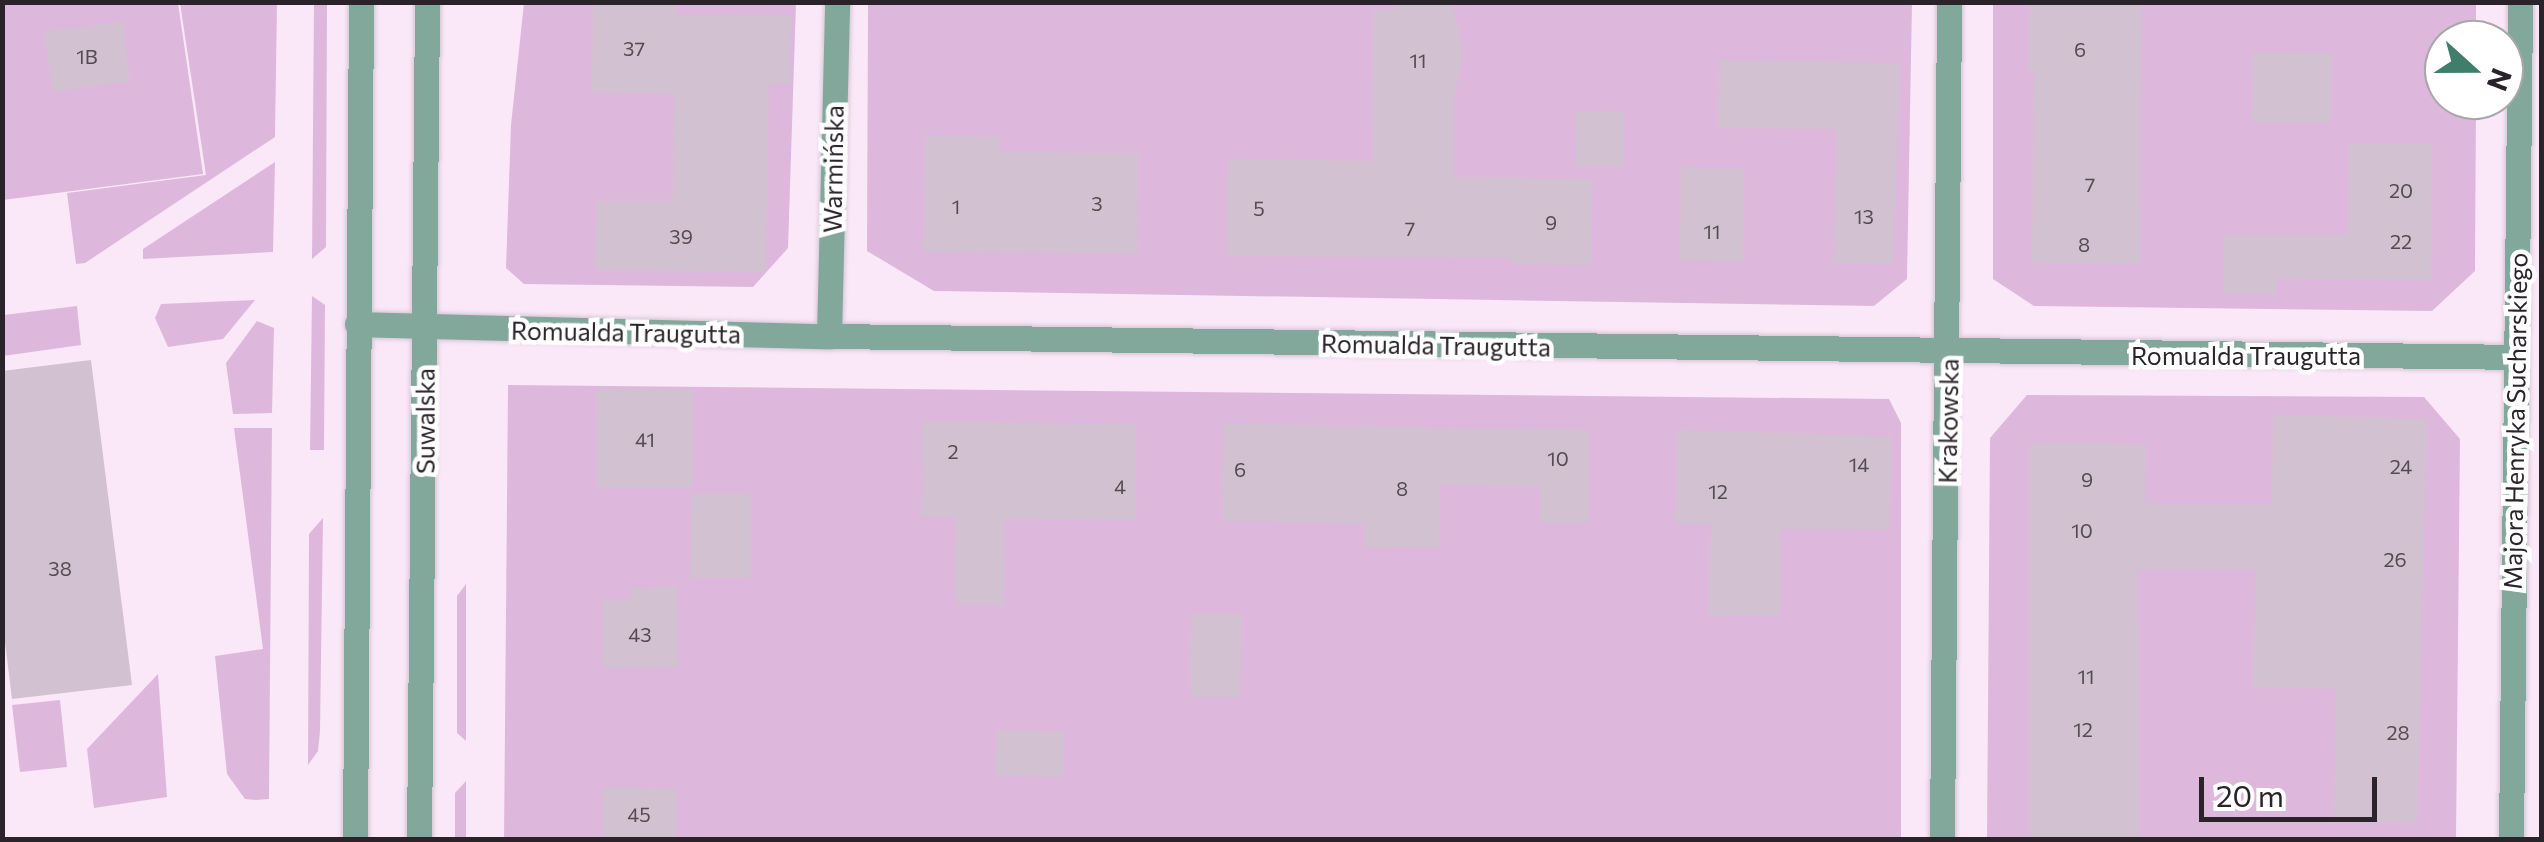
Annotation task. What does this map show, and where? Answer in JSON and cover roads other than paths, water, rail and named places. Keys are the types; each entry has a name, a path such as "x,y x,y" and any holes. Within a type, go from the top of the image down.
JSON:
{"street":[{"path":"355,840 361,2"},
{"name":"Suwalska","path":"418,840 427,2"},
{"name":"Warmińska","path":"829,336 837,2"},
{"name":"Krakowska","path":"1942,840 1950,2"},
{"name":"Majora Henryka Sucharskiego","path":"2511,840 2520,2"},
{"name":"Romualda Traugutta","path":"358,324 829,336 1949,353 2515,357"}]}
